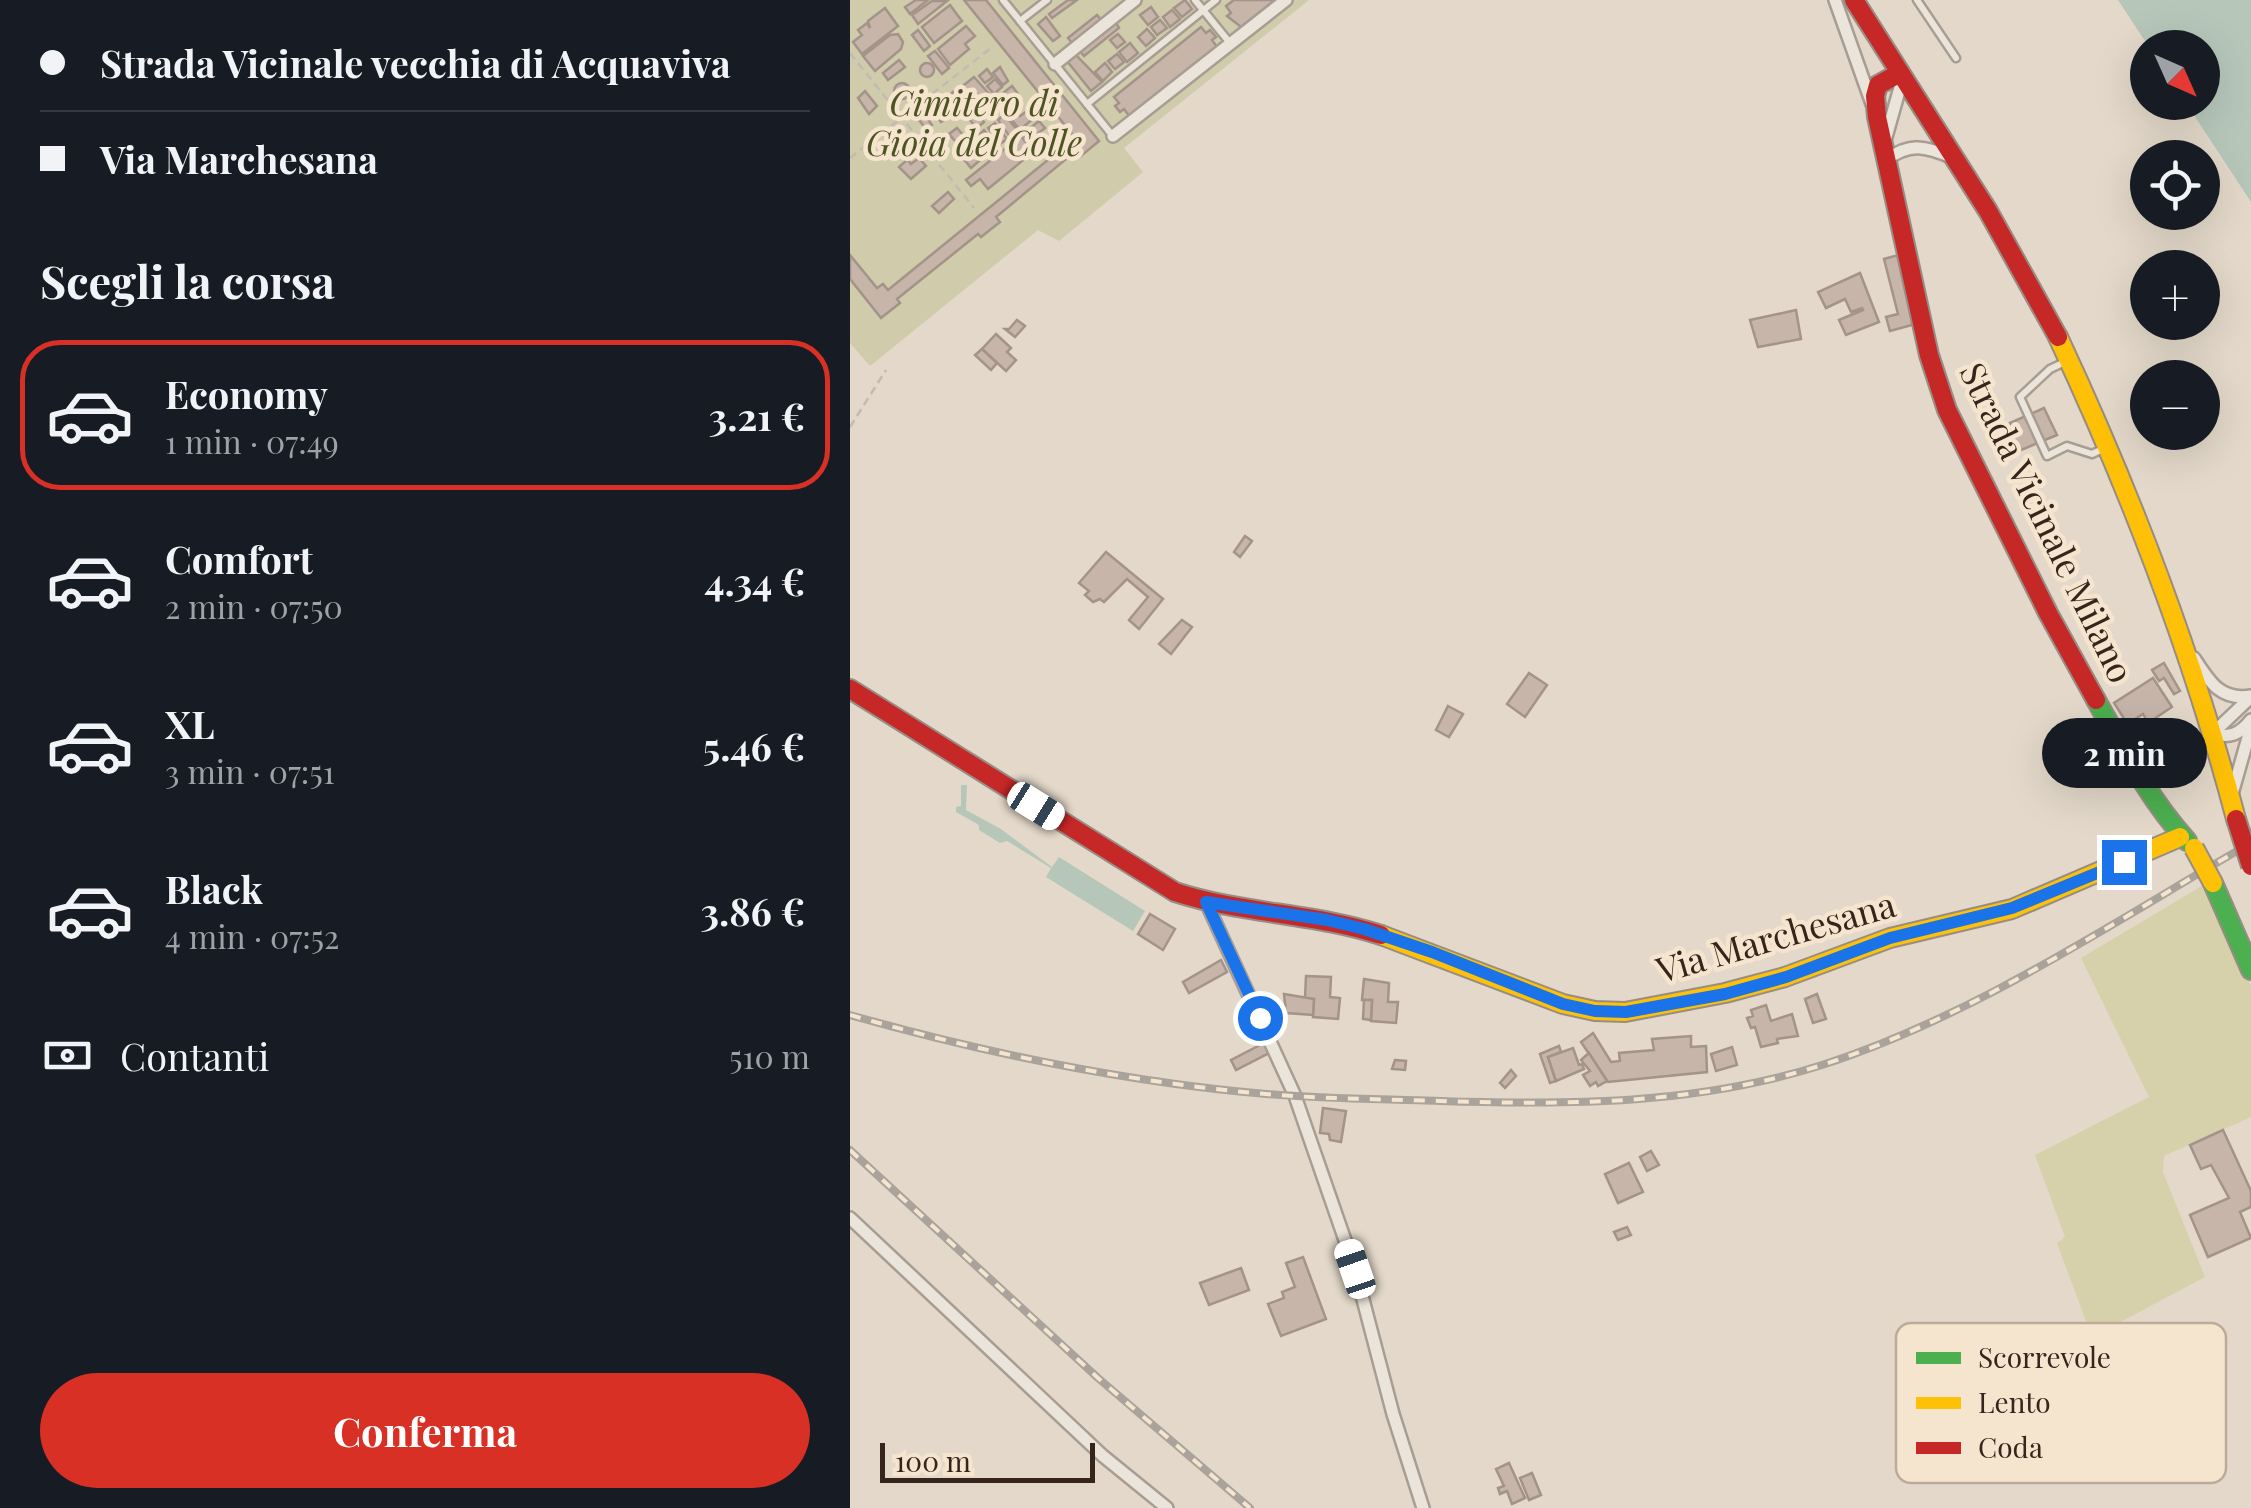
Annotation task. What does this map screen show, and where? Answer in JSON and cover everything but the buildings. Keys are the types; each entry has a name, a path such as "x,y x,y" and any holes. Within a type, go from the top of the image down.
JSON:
{"street":[{"path":"1055,64 1136,0"},
{"path":"1113,136 1286,0"},
{"path":"1835,0 1877,117"},
{"path":"1854,0 2030,281 2108,447 2184,642 2251,866"},
{"path":"1877,117 1878,85 1901,75"},
{"path":"1885,161 1886,134 1901,75"},
{"name":"Strada Vicinale Milano","path":"1877,117 1929,355 1947,410 2048,614 2139,777 2213,883 2251,970"},
{"path":"1885,161 1916,146 1953,158"},
{"path":"2184,642 2212,686 2222,694 2251,697"},
{"name":"Via Marchesana","path":"850,690 1175,892 1206,902 1364,929 1563,1004 1595,1011 1626,1012 1725,994 1786,977 1890,938 2012,908 2187,842"},
{"path":"2212,733 2251,697"},
{"path":"2212,733 2226,737 2251,724"},
{"path":"2231,798 2251,724"},
{"path":"1206,902 1296,1096 1355,1269 1393,1414 1423,1508"},
{"path":"850,1218 1103,1456 1167,1508"}],"lane":[{"path":"1002,0 1113,136"},
{"path":"1020,22 1047,0"},
{"path":"1195,0 1230,44"},
{"path":"1087,104 1216,0"},
{"path":"1917,0 1956,58"},
{"path":"2068,360 2050,369 2020,397 2046,456 2067,446 2092,454 2108,447"}],"path":[{"path":"850,158 991,48"},
{"path":"850,52 974,208"},
{"path":"850,427 886,370"}],"shaded area":[{"path":"2118,0 2251,0 2251,202 2220,155 2220,140 2210,140 2197,120 2220,120 2220,30 2138,30"},
{"path":"961,785 967,785 966,810 1001,829 1052,867 1059,857 1145,911 1133,931 1046,877 1051,868 1007,841 1000,843 956,812 956,807 961,806"},
{"path":"2207,883 2251,986 2251,1117 2164,1156 2163,1172 2205,1277 2118,1323 2087,1323 2057,1243 2065,1237 2035,1155 2149,1097 2081,958"}],"green space":[{"name":"Cimitero di Gioia del Colle","path":"850,0 1309,0 1124,148 1143,172 1059,241 1038,230 870,366 850,343"}],"railway":[{"path":"850,1015 1056,1064 1266,1094 1537,1103 1680,1095 1728,1088 1822,1065 1934,1021 2042,965 2251,843"},
{"path":"850,1150 1098,1378 1250,1508"}],"traffic: fast":[{"path":"2096,700 2149,791 2187,841"},
{"path":"2213,883 2251,970"}],"traffic: slow":[{"path":"2058,337 2158,574 2200,695 2236,819"},
{"path":"1381,935 1563,1004 1625,1012 1725,993 1785,977 1890,938 2012,909 2180,837"},
{"path":"2194,848 2213,883"}],"traffic: jam":[{"path":"1854,0 1988,211 2058,337"},
{"path":"1900,73 1878,85 1877,117 1929,355 1947,410 2096,700"},
{"path":"850,689 1175,892 1381,935"},
{"path":"2236,819 2251,866"}],"route":[{"path":"1260,1018 1206,902 1364,929 1563,1004 1626,1012 1725,994 1786,977 1890,938 2012,908 2124,862"}]}
